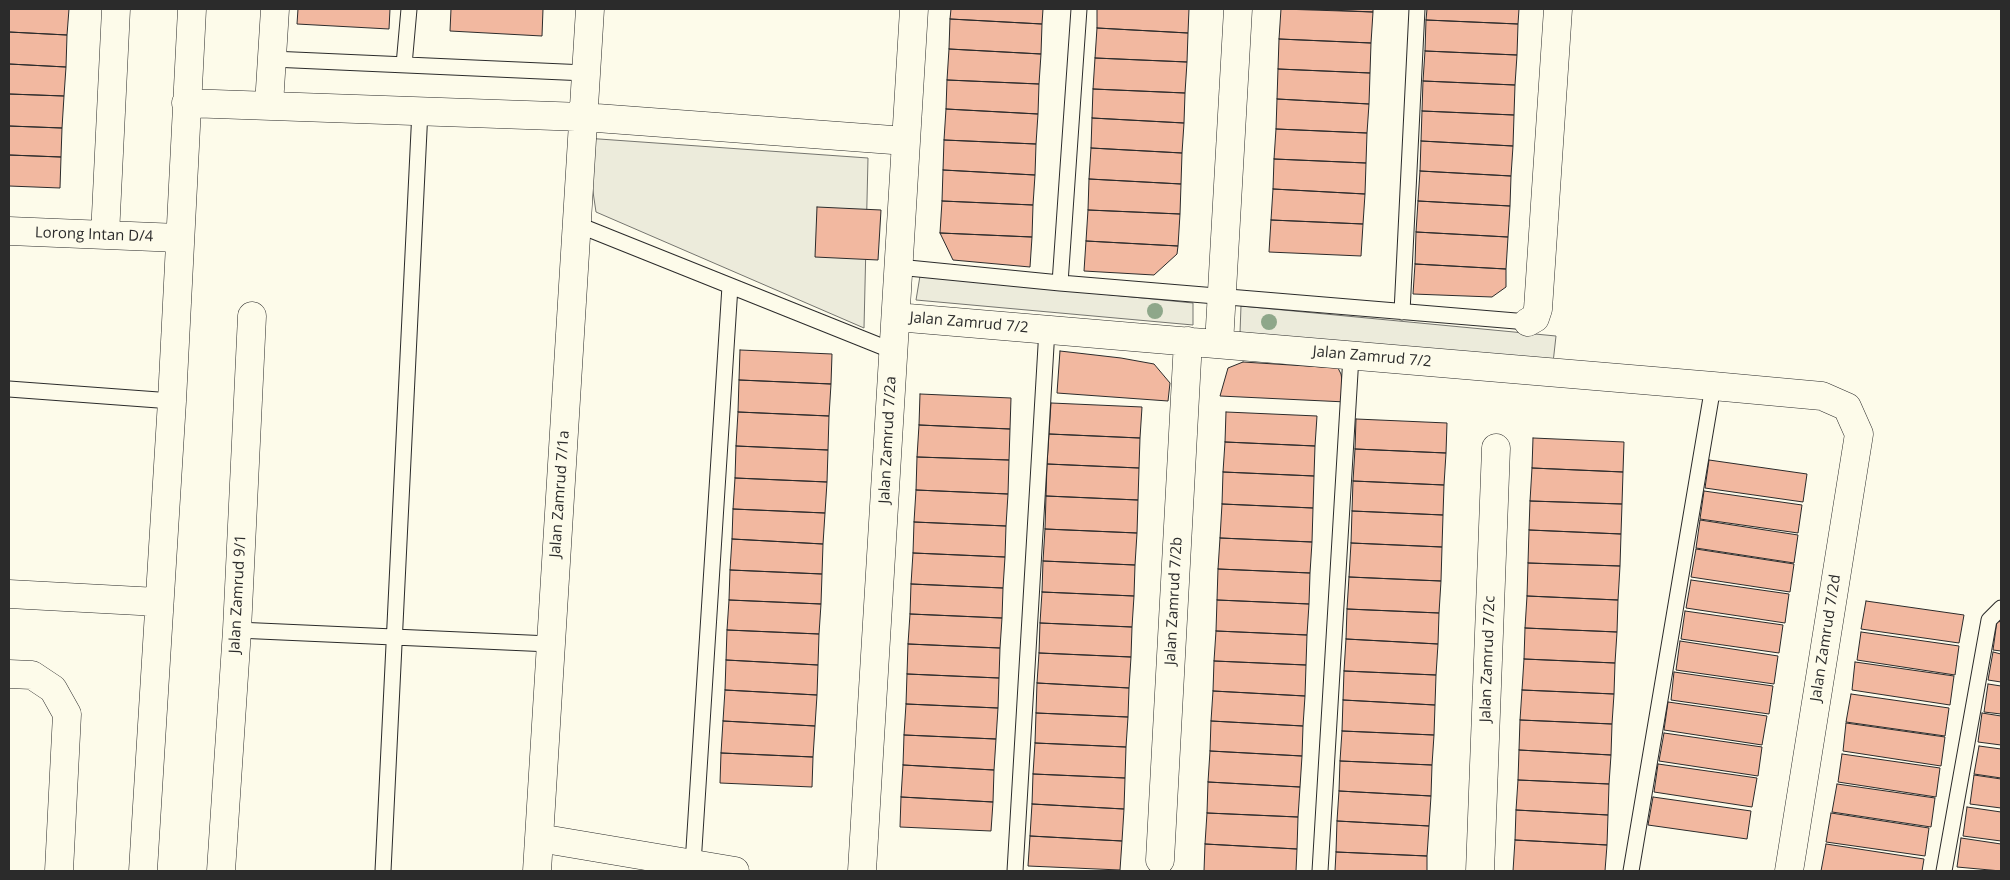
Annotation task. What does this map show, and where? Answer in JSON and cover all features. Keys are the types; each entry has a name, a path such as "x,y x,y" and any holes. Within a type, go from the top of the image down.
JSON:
{"street":[{"path":"105,235 116,9"},
{"path":"143,871 158,602 172,401 192,9"},
{"path":"269,105 275,9"},
{"name":"Jalan Zamrud 7/1a","path":"537,871 590,9"},
{"name":"Jalan Zamrud 7/2a","path":"862,871 914,9"},
{"path":"1220,344 1238,9"},
{"path":"1528,322 1535,318 1538,310 1558,9"},
{"path":"186,103 583,117 906,141"},
{"name":"Lorong Intan D/4","path":"9,231 179,238"},
{"name":"Jalan Zamrud 9/1","path":"221,871 237,630 252,316"},
{"name":"Jalan Zamrud 7/2","path":"896,317 1822,396 1847,407"},
{"name":"Jalan Zamrud 7/2b","path":"1160,860 1188,341"},
{"name":"Jalan Zamrud 7/2d","path":"1789,871 1859,434 1847,407"},
{"name":"Jalan Zamrud 7/2c","path":"1480,871 1496,448"},
{"path":"9,594 158,602"},
{"path":"9,674 32,675 53,689 67,714 59,871"},
{"path":"539,838 735,871"}],"lane":[{"path":"404,65 409,9"},
{"path":"1060,283 1079,9"},
{"path":"1402,312 1418,9"},
{"path":"272,59 586,73"},
{"path":"383,871 420,110"},
{"path":"576,224 893,351"},
{"path":"898,268 1528,322"},
{"path":"693,864 730,286"},
{"path":"1015,871 1048,329"},
{"path":"1320,871 1351,356"},
{"path":"1631,871 1712,386"},
{"path":"9,389 172,401"},
{"path":"1944,871 1989,620 2001,608"},
{"path":"237,630 550,644"}],"shaded area":[{"path":"585,138 868,158 864,328 596,212"},
{"path":"920,276 1193,303 1193,325 916,300"},
{"path":"1241,306 1556,336 1553,363 1240,333"}],"building":[{"path":"9,9 69,9 67,35 9,32"},
{"path":"298,9 390,9 389,29 297,24"},
{"path":"451,9 543,9 542,36 450,31"},
{"path":"951,9 1043,9 1042,24 950,19"},
{"path":"1097,9 1189,9 1188,33 1097,28"},
{"path":"1281,9 1373,12 1371,43 1279,39"},
{"path":"1309,9 1373,9 1373,12"},
{"path":"1427,9 1519,9 1518,24 1426,20"},
{"path":"950,19 1042,24 1041,54 949,49"},
{"path":"1426,20 1518,24 1517,55 1425,51"},
{"path":"1097,28 1188,33 1187,62 1095,58"},
{"path":"9,32 67,35 66,67 9,64"},
{"path":"1279,39 1371,43 1370,73 1278,69"},
{"path":"949,49 1041,54 1039,84 947,80"},
{"path":"1425,51 1517,55 1515,85 1423,81"},
{"path":"1095,58 1187,62 1185,93 1093,89"},
{"path":"9,64 66,67 64,96 9,94"},
{"path":"1278,69 1370,73 1369,104 1277,99"},
{"path":"947,80 1039,84 1038,114 946,109"},
{"path":"1423,81 1515,85 1514,115 1422,111"},
{"path":"1093,89 1185,93 1184,123 1092,118"},
{"path":"9,94 64,96 62,128 9,126"},
{"path":"1277,99 1369,104 1367,133 1276,129"},
{"path":"946,109 1038,114 1036,144 944,140"},
{"path":"1422,111 1514,115 1513,146 1421,141"},
{"path":"1092,118 1184,123 1182,153 1091,148"},
{"path":"9,126 62,128 61,157 9,155"},
{"path":"1276,129 1367,133 1366,163 1274,159"},
{"path":"944,140 1036,144 1035,175 943,170"},
{"path":"1421,141 1513,146 1511,176 1420,171"},
{"path":"1091,148 1182,153 1181,184 1089,179"},
{"path":"9,155 61,157 60,188 9,186"},
{"path":"1274,159 1366,163 1365,194 1273,189"},
{"path":"943,170 1035,175 1033,205 942,201"},
{"path":"1420,171 1511,176 1510,206 1418,201"},
{"path":"1089,179 1181,184 1180,214 1088,210"},
{"path":"1273,189 1365,194 1363,224 1271,220"},
{"path":"942,201 1033,205 1032,237 940,233"},
{"path":"1418,201 1510,206 1508,237 1416,232"},
{"path":"817,207 881,210 878,260 815,257"},
{"path":"1088,210 1180,214 1178,246 1086,241"},
{"path":"1271,220 1363,224 1361,256 1269,252"},
{"path":"1416,232 1508,237 1506,269 1415,264"},
{"path":"940,233 1032,237 1030,267 953,260"},
{"path":"1086,241 1178,246 1177,254 1154,275 1084,271"},
{"path":"1415,264 1506,269 1506,287 1492,297 1413,294"},
{"path":"740,350 832,354 831,384 739,380"},
{"path":"1060,351 1154,364 1170,383 1168,401 1057,393"},
{"path":"1243,362 1338,368 1341,374 1346,402 1220,396 1228,368"},
{"path":"739,380 831,384 829,416 738,412"},
{"path":"920,394 1011,398 1010,429 919,425"},
{"path":"1051,403 1142,407 1140,438 1049,434"},
{"path":"738,412 829,416 828,450 736,446"},
{"path":"1226,412 1317,416 1315,446 1225,442"},
{"path":"1356,419 1447,423 1446,453 1355,449"},
{"path":"919,425 1010,429 1009,460 917,457"},
{"path":"1049,434 1140,438 1139,468 1047,464"},
{"path":"1533,438 1624,442 1623,472 1532,468"},
{"path":"1225,442 1315,446 1314,476 1223,472"},
{"path":"736,446 828,450 827,482 735,478"},
{"path":"1355,449 1446,453 1444,485 1353,481"},
{"path":"917,457 1009,460 1008,494 916,490"},
{"path":"1709,460 1807,474 1803,502 1705,488"},
{"path":"1047,464 1139,468 1138,500 1046,496"},
{"path":"1532,468 1623,472 1622,504 1530,501"},
{"path":"1223,472 1314,476 1313,508 1222,504"},
{"path":"735,478 827,482 825,513 733,509"},
{"path":"1353,481 1444,485 1443,515 1352,511"},
{"path":"916,490 1008,494 1006,526 914,522"},
{"path":"1704,491 1802,505 1798,533 1700,519"},
{"path":"1046,496 1138,500 1137,533 1045,529"},
{"path":"1530,501 1622,504 1621,534 1529,530"},
{"path":"1222,504 1313,508 1312,542 1220,538"},
{"path":"733,509 825,513 823,544 732,539"},
{"path":"1352,511 1443,515 1442,547 1351,543"},
{"path":"1700,520 1798,535 1794,563 1696,548"},
{"path":"914,522 1006,526 1005,557 913,553"},
{"path":"1045,529 1137,533 1135,565 1043,561"},
{"path":"1529,530 1621,534 1620,566 1528,563"},
{"path":"1220,538 1312,542 1310,573 1218,569"},
{"path":"732,539 823,544 822,574 730,570"},
{"path":"1351,543 1442,547 1441,581 1349,577"},
{"path":"1696,549 1794,564 1790,592 1691,577"},
{"path":"913,553 1005,557 1003,588 911,584"},
{"path":"1043,561 1135,565 1134,596 1042,592"},
{"path":"1528,563 1620,566 1618,600 1527,596"},
{"path":"1218,569 1310,573 1309,604 1217,600"},
{"path":"730,570 822,574 821,604 729,600"},
{"path":"1349,577 1441,581 1439,613 1347,609"},
{"path":"1691,580 1789,594 1785,623 1686,608"},
{"path":"911,584 1003,588 1002,618 910,614"},
{"path":"1042,592 1134,596 1132,627 1040,623"},
{"path":"1527,596 1618,600 1617,632 1525,628"},
{"path":"729,600 821,604 819,634 727,630"},
{"path":"1217,600 1309,604 1307,635 1216,631"},
{"path":"1866,601 1964,615 1959,643 1861,629"},
{"path":"1347,609 1439,613 1438,644 1346,639"},
{"path":"1685,611 1783,625 1779,653 1681,639"},
{"path":"910,614 1002,618 1000,648 908,644"},
{"path":"1997,621 2001,622 2001,651 1993,650"},
{"path":"1040,623 1132,627 1131,657 1039,653"},
{"path":"1525,628 1617,632 1615,663 1524,659"},
{"path":"727,630 819,634 818,665 726,660"},
{"path":"1216,631 1307,635 1306,665 1214,661"},
{"path":"1861,632 1959,646 1955,675 1857,660"},
{"path":"1346,639 1438,644 1436,675 1344,671"},
{"path":"1680,641 1778,656 1774,684 1676,670"},
{"path":"908,644 1000,648 999,678 907,674"},
{"path":"1993,652 2001,654 2001,682 1988,680"},
{"path":"1039,653 1131,657 1129,688 1037,683"},
{"path":"1524,659 1615,663 1614,694 1522,690"},
{"path":"726,660 818,665 817,695 725,690"},
{"path":"1214,661 1306,665 1305,696 1213,691"},
{"path":"1855,662 1954,676 1950,705 1852,690"},
{"path":"1344,671 1436,675 1435,705 1343,700"},
{"path":"1674,672 1773,686 1769,714 1671,700"},
{"path":"907,674 999,678 998,708 906,704"},
{"path":"1037,683 1129,688 1128,717 1036,713"},
{"path":"1988,684 2001,686 2001,714 1984,712"},
{"path":"725,690 817,695 815,726 723,721"},
{"path":"1522,690 1614,694 1612,724 1520,720"},
{"path":"1213,691 1305,696 1303,726 1211,721"},
{"path":"1851,694 1949,708 1945,736 1846,722"},
{"path":"1343,700 1435,705 1434,735 1342,731"},
{"path":"1668,702 1767,716 1762,745 1664,730"},
{"path":"906,704 998,708 996,739 904,735"},
{"path":"1036,713 1128,717 1126,747 1035,743"},
{"path":"1982,713 2001,716 2001,745 1978,742"},
{"path":"1520,720 1612,724 1611,755 1519,750"},
{"path":"723,721 815,726 813,757 721,753"},
{"path":"1211,721 1303,726 1302,756 1210,751"},
{"path":"1846,723 1945,737 1941,766 1843,751"},
{"path":"1342,731 1434,735 1432,765 1340,761"},
{"path":"1664,733 1762,747 1758,776 1659,761"},
{"path":"904,735 996,739 994,770 903,765"},
{"path":"1035,743 1126,747 1125,778 1033,774"},
{"path":"1979,746 2001,749 2001,778 1974,774"},
{"path":"1519,750 1611,755 1609,784 1518,780"},
{"path":"1210,751 1302,756 1300,787 1208,782"},
{"path":"721,753 813,757 812,787 720,783"},
{"path":"1842,754 1940,768 1936,797 1838,782"},
{"path":"1340,761 1432,765 1431,796 1339,791"},
{"path":"1658,764 1757,778 1752,807 1654,792"},
{"path":"903,765 994,770 993,802 901,797"},
{"path":"1033,774 1125,778 1124,809 1032,804"},
{"path":"1974,775 2001,779 2001,808 1970,804"},
{"path":"1518,780 1609,784 1608,815 1516,810"},
{"path":"1208,782 1300,787 1298,817 1207,813"},
{"path":"1837,784 1935,798 1931,827 1832,812"},
{"path":"1339,791 1431,796 1429,826 1337,821"},
{"path":"901,797 993,802 991,831 900,827"},
{"path":"1653,797 1751,811 1747,839 1648,825"},
{"path":"1032,804 1124,809 1122,841 1030,836"},
{"path":"1967,807 2001,812 2001,841 1963,836"},
{"path":"1516,810 1608,815 1607,845 1515,840"},
{"path":"1207,813 1298,817 1297,849 1205,844"},
{"path":"1831,813 1929,828 1925,856 1826,842"},
{"path":"1337,821 1429,826 1427,856 1336,852"},
{"path":"1030,836 1122,841 1120,870 1028,866"},
{"path":"1961,838 2001,844 2001,871 1957,867"},
{"path":"1515,840 1607,845 1605,871 1513,871"},
{"path":"1205,844 1297,849 1296,871 1204,871"},
{"path":"1826,844 1924,859 1922,871 1821,871"},
{"path":"1336,852 1427,856 1427,871 1335,871"}]}
